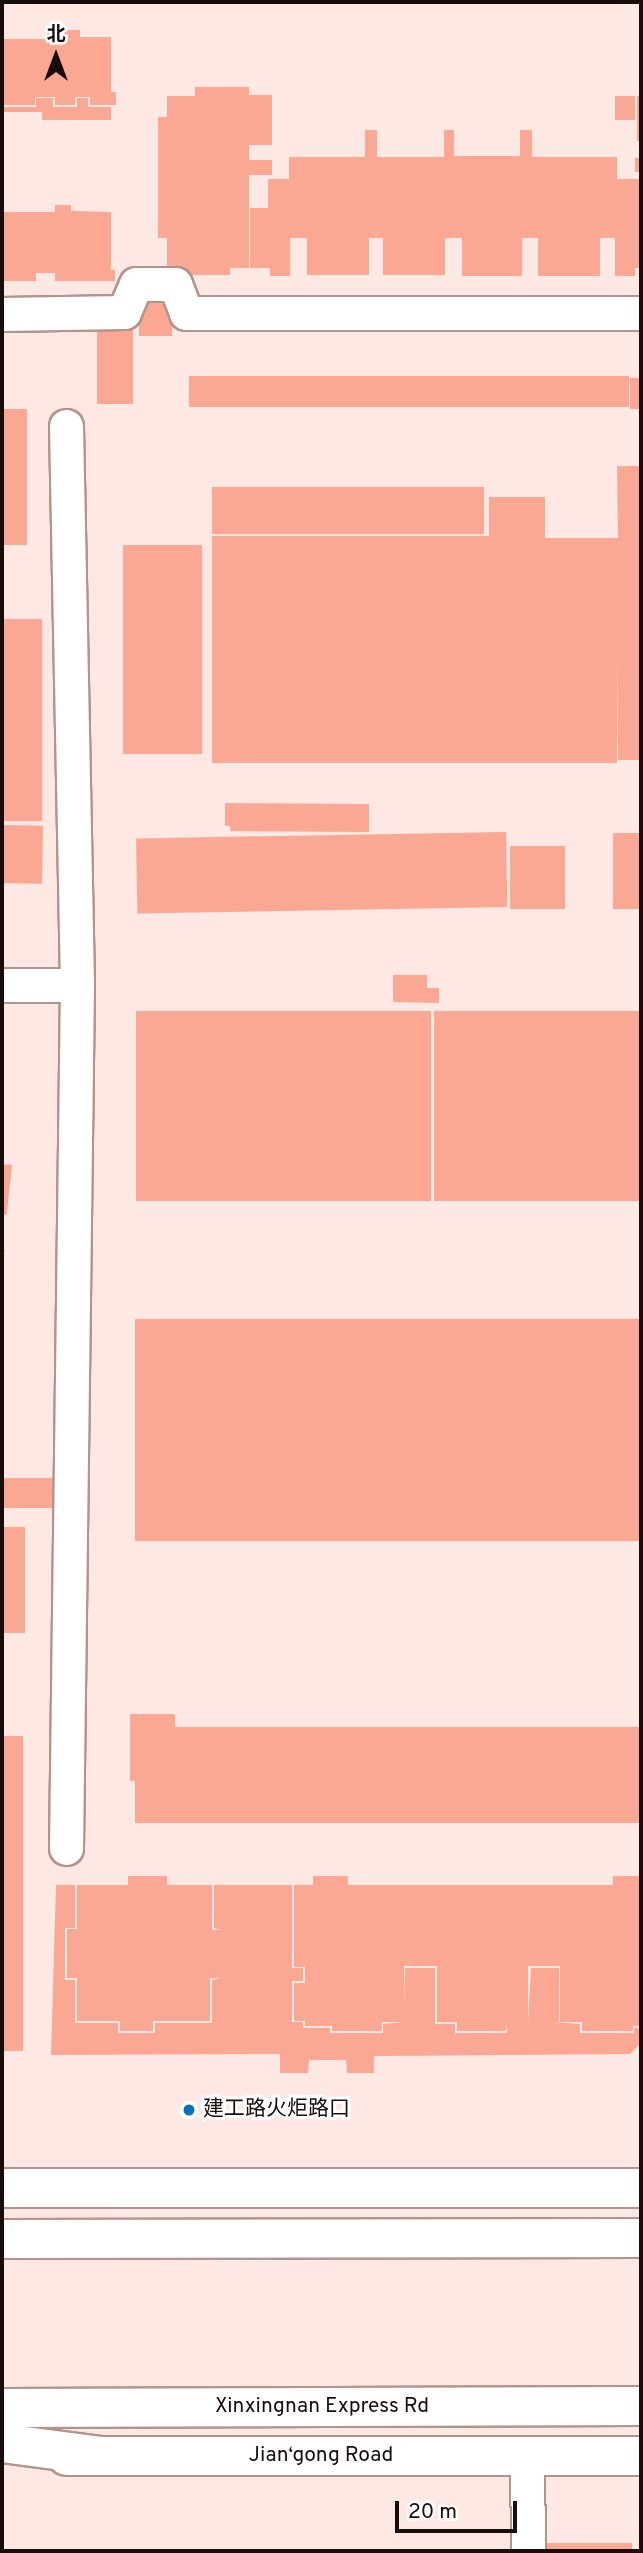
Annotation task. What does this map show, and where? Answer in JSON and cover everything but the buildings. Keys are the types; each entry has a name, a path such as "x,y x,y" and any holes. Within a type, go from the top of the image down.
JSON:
{"main road":[{"path":"2,2188 641,2188"},
{"path":"2,2239 641,2238"},
{"name":"Xinxingnan Express Rd","path":"2,2408 641,2406"},
{"path":"2,2443 101,2456"},
{"name":"Jian‘gong Road","path":"2,2456 641,2456"}],"street":[{"path":"2,314 124,312 136,285 175,284 186,313 641,313"},
{"path":"66,426 77,985 66,1849"},
{"path":"2,985 77,985"},
{"path":"527,2456 528,2551"}],"place":[{"name":"建工路火炬路口","path":"189,2110"}]}
